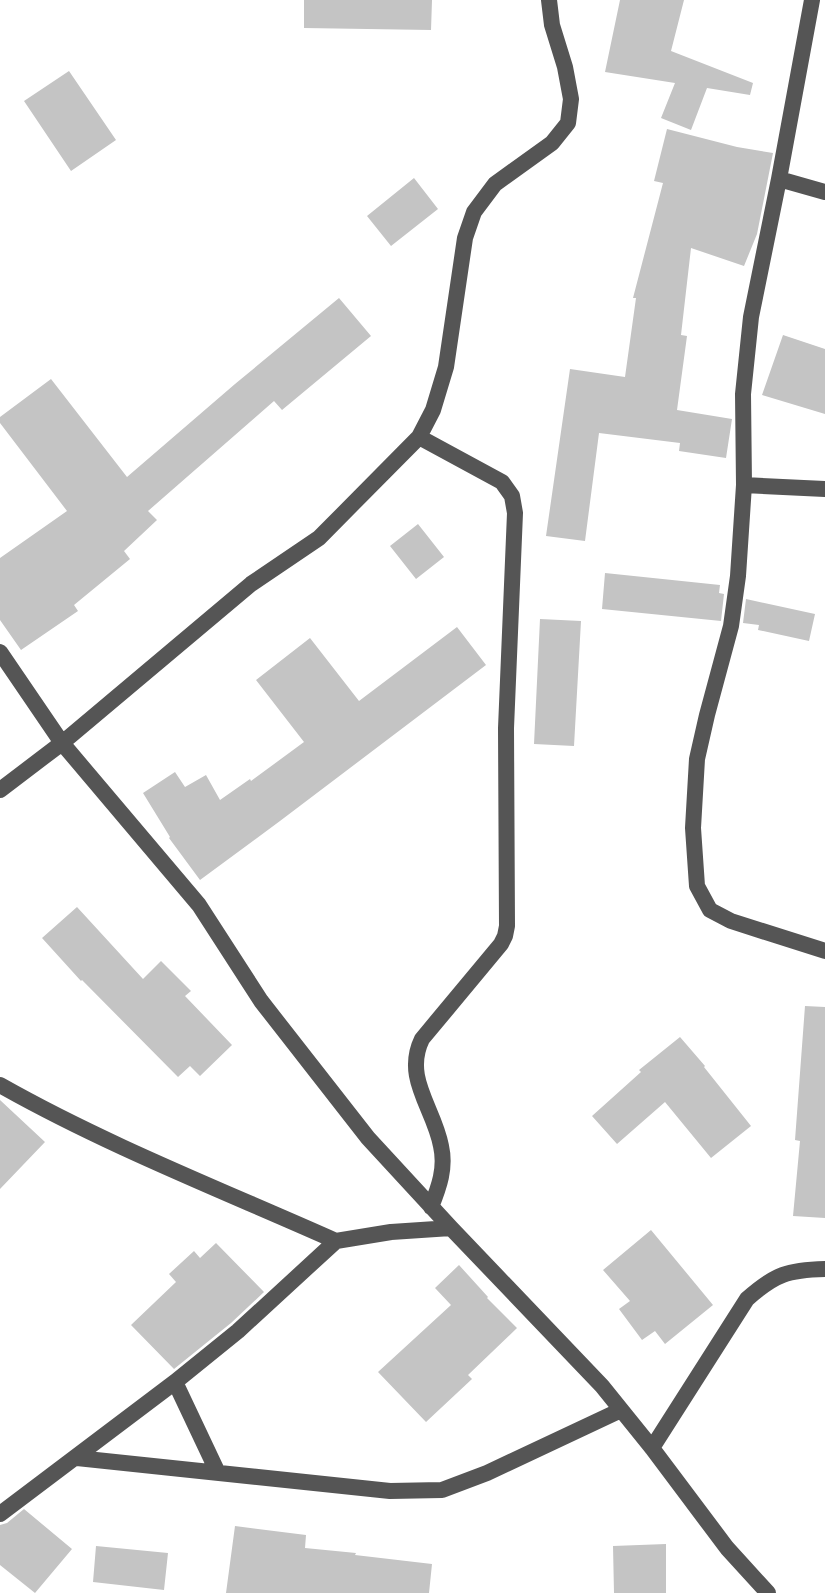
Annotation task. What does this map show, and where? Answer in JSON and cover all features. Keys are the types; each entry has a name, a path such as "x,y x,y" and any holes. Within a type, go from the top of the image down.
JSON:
{"street":[{"path":"0,790 62,743 251,584 319,538 419,437 433,410 446,367 465,238 474,212 495,184 552,143 568,123 571,99 552,25 549,0"},
{"path":"812,0 749,332 743,394 744,485 738,576 731,626 697,759 693,828 697,886 710,910 731,921 825,951"},
{"path":"779,179 825,192"},
{"path":"419,437 502,482 512,496 515,513 506,728 507,926 501,944 422,1039 416,1051 417,1079 441,1145 442,1178 431,1207"},
{"path":"744,485 825,489"},
{"path":"0,652 62,743 199,905 261,1001 368,1138 602,1386 727,1548 768,1593"},
{"path":"0,1085 44,1110 336,1241"},
{"path":"0,1514 77,1458 238,1331 336,1241 391,1232 451,1228"},
{"path":"652,1448 747,1299 780,1274 825,1269"},
{"path":"175,1382 218,1473"},
{"path":"77,1458 390,1491 442,1490 487,1473 621,1410"}],"building":[{"path":"304,0 432,0 431,30 304,28"},
{"path":"620,0 684,0 671,51 753,83 750,95 707,88 691,130 661,118 675,83 605,72"},
{"path":"69,71 116,140 71,171 24,101"},
{"path":"667,129 773,153 757,234 744,266 691,248 681,335 687,336 677,410 732,419 726,458 679,451 680,443 599,433 585,541 546,536 570,369 625,377 636,298 633,298 663,183 654,181"},
{"path":"414,178 438,209 391,246 367,216"},
{"path":"339,298 371,336 282,410 274,401 148,511 157,520 124,551 130,559 74,605 78,611 21,650 0,620 0,558 67,511 0,423 0,417 51,379 127,477"},
{"path":"783,335 825,349 825,414 762,395"},
{"path":"418,524 444,557 416,579 390,546"},
{"path":"605,573 720,585 719,593 724,594 721,621 602,609"},
{"path":"746,599 815,614 809,641 758,630 759,625 743,623"},
{"path":"540,619 581,621 574,746 534,744"},
{"path":"457,627 486,665 200,880 169,838 143,793 175,772 185,787 206,775 220,800 304,742 256,680 310,638 359,701"},
{"path":"77,907 143,979 161,961 191,991 185,996 232,1045 200,1076 190,1066 178,1077 42,938"},
{"path":"805,1006 825,1007 825,1218 793,1216 800,1141 795,1140"},
{"path":"680,1037 751,1126 711,1158 665,1102 617,1144 592,1116 641,1072 639,1070"},
{"path":"0,1100 45,1142 0,1189"},
{"path":"651,1230 713,1305 665,1344 655,1331 642,1340 619,1309 630,1301 603,1270"},
{"path":"216,1243 264,1292 174,1369 131,1325 176,1282 169,1274 194,1251 200,1258"},
{"path":"459,1265 517,1328 468,1375 472,1379 426,1422 378,1372 451,1305 435,1288"},
{"path":"24,1509 72,1549 35,1593 0,1565 0,1525"},
{"path":"235,1526 306,1535 305,1548 432,1564 429,1593 226,1593"},
{"path":"666,1544 666,1593 614,1593 613,1546"},
{"path":"96,1546 168,1553 164,1590 93,1582"}]}
